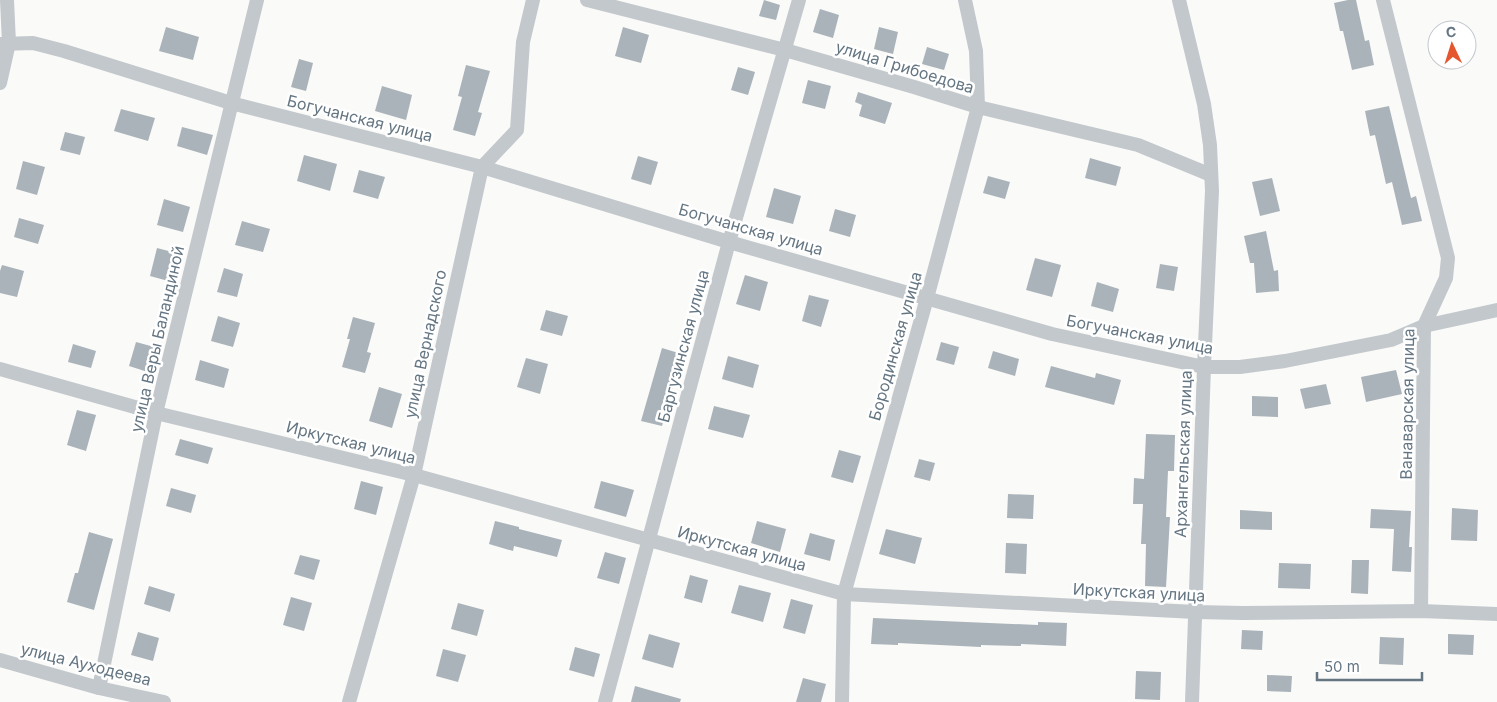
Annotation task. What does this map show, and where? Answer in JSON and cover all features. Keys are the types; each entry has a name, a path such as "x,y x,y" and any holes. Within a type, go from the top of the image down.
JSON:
{"street":[{"path":"0,84 7,0"},
{"name":"улица Веры Баландиной","path":"99,688 156,413 256,0"},
{"path":"482,167 517,130 523,42 533,0"},
{"name":"улица Грибоедова","path":"587,0 785,50 914,87 978,108 1138,145 1211,175"},
{"name":"Баргузинская улица","path":"605,702 729,242 800,0"},
{"name":"Бородинская улица","path":"842,702 844,594 928,298 978,108 976,51 965,0"},
{"name":"Архангельская улица","path":"1179,0 1204,104 1210,145 1212,192 1192,702"},
{"name":"Ванаварская улица","path":"1383,0 1448,258 1446,278 1424,326 1421,610"},
{"name":"Богучанская улица","path":"4,43 33,43 64,51 231,103 482,167 729,242 1052,334 1204,367 1240,367 1284,361 1391,340 1424,326 1497,310"},
{"name":"улица Вернадского","path":"349,702 414,475 482,167"},
{"name":"Иркутская улица","path":"0,369 156,413 414,475 844,594 1196,612 1421,610 1497,614"},
{"name":"улица Ауходеева","path":"0,660 99,688 164,702"}],"building":[{"path":"764,0 780,5 776,20 759,16"},
{"path":"1356,0 1365,41 1369,40 1374,65 1352,70 1334,3"},
{"path":"820,9 839,15 833,38 813,32"},
{"path":"166,27 199,37 193,60 159,51"},
{"path":"623,27 649,35 641,63 615,56"},
{"path":"879,27 898,32 893,54 874,49"},
{"path":"927,47 949,54 944,70 922,64"},
{"path":"299,59 313,63 306,91 291,87"},
{"path":"466,65 490,71 478,112 482,113 475,136 453,130 462,97 458,96"},
{"path":"738,67 755,72 748,95 731,90"},
{"path":"808,80 831,86 825,109 802,103"},
{"path":"382,86 412,95 406,120 375,111"},
{"path":"858,92 892,103 885,124 859,116 862,105 855,102"},
{"path":"1389,106 1411,198 1416,196 1422,221 1402,225 1392,182 1386,184 1375,135 1370,136 1365,111"},
{"path":"121,109 155,118 148,141 114,131"},
{"path":"182,127 213,135 207,155 177,146"},
{"path":"65,132 85,137 80,155 60,150"},
{"path":"304,155 337,164 330,191 297,181"},
{"path":"638,156 658,162 651,185 631,179"},
{"path":"1090,158 1121,167 1116,186 1085,178"},
{"path":"23,161 45,167 37,195 16,189"},
{"path":"359,170 385,177 378,199 353,192"},
{"path":"988,176 1010,182 1005,199 983,193"},
{"path":"1272,178 1280,211 1260,216 1252,182"},
{"path":"774,188 801,196 793,224 766,217"},
{"path":"164,199 190,207 183,232 157,225"},
{"path":"835,209 856,215 850,237 829,231"},
{"path":"19,218 44,225 38,244 14,237"},
{"path":"242,221 270,229 263,252 235,245"},
{"path":"1266,231 1274,271 1278,270 1279,291 1256,293 1254,263 1250,263 1244,236"},
{"path":"157,248 180,254 172,282 150,276"},
{"path":"1035,258 1061,265 1052,297 1026,290"},
{"path":"1160,264 1178,267 1174,291 1156,288"},
{"path":"2,265 24,271 17,297 0,293 0,271"},
{"path":"224,268 243,274 237,297 217,292"},
{"path":"745,275 768,282 760,311 736,304"},
{"path":"1097,282 1119,289 1113,312 1091,306"},
{"path":"809,295 829,300 821,327 802,321"},
{"path":"546,310 568,316 562,336 540,330"},
{"path":"218,316 240,323 233,347 211,341"},
{"path":"353,317 375,323 367,352 371,353 365,373 342,367 350,339 347,339"},
{"path":"136,342 158,348 151,373 129,366"},
{"path":"941,342 959,347 954,365 936,360"},
{"path":"73,344 96,351 91,368 68,362"},
{"path":"662,348 685,355 678,381 675,380 662,426 641,421"},
{"path":"993,351 1019,359 1015,376 988,368"},
{"path":"728,356 759,365 753,388 722,379"},
{"path":"526,358 548,364 540,394 517,387"},
{"path":"200,360 229,369 224,388 195,380"},
{"path":"1051,366 1095,378 1096,373 1121,380 1114,405 1045,387"},
{"path":"1396,370 1402,394 1366,402 1361,377"},
{"path":"1326,384 1331,404 1305,409 1300,389"},
{"path":"379,387 402,394 392,428 369,421"},
{"path":"1252,396 1278,397 1278,417 1252,416"},
{"path":"714,406 750,415 743,438 708,429"},
{"path":"77,410 96,415 86,451 67,445"},
{"path":"1146,434 1175,435 1174,471 1168,471 1166,517 1170,517 1166,587 1145,586 1146,544 1141,544 1143,504 1133,504 1134,478 1144,479"},
{"path":"180,439 213,448 208,464 175,455"},
{"path":"839,450 861,456 853,483 831,477"},
{"path":"919,459 935,463 930,481 914,477"},
{"path":"361,481 383,487 376,515 354,509"},
{"path":"601,481 634,490 626,517 594,508"},
{"path":"171,488 196,495 191,513 166,506"},
{"path":"1008,494 1034,495 1033,519 1007,518"},
{"path":"1452,508 1478,510 1477,541 1451,540"},
{"path":"1371,509 1411,511 1409,547 1412,547 1411,572 1392,571 1394,529 1370,528"},
{"path":"1240,510 1272,512 1272,530 1240,529"},
{"path":"495,521 562,540 557,557 514,546 513,551 489,544"},
{"path":"757,521 786,529 780,552 751,543"},
{"path":"886,529 922,538 915,564 879,554"},
{"path":"89,532 113,539 94,610 67,602 75,573 78,573"},
{"path":"810,533 835,540 830,561 804,554"},
{"path":"1006,543 1027,544 1026,574 1005,573"},
{"path":"605,552 626,558 619,584 597,578"},
{"path":"300,555 320,560 314,580 294,574"},
{"path":"1352,560 1369,560 1368,594 1351,593"},
{"path":"1279,563 1311,564 1310,589 1278,588"},
{"path":"690,575 708,580 702,603 684,598"},
{"path":"739,585 771,593 763,622 731,613"},
{"path":"149,586 175,594 170,612 144,604"},
{"path":"291,597 312,603 304,631 283,625"},
{"path":"791,599 813,605 805,634 783,628"},
{"path":"458,603 484,610 477,636 451,629"},
{"path":"873,618 1038,625 1038,622 1067,623 1066,646 1021,644 1021,646 981,645 981,647 898,643 898,645 871,644"},
{"path":"1242,630 1263,631 1262,650 1241,649"},
{"path":"138,632 159,638 153,661 131,655"},
{"path":"649,634 680,643 673,668 642,659"},
{"path":"1448,634 1474,635 1473,655 1448,654"},
{"path":"1380,637 1404,638 1403,665 1379,664"},
{"path":"575,647 600,654 594,677 569,670"},
{"path":"443,649 466,655 458,682 436,676"},
{"path":"1136,671 1161,672 1160,700 1135,699"},
{"path":"1267,675 1292,676 1291,692 1267,691"},
{"path":"803,678 826,684 821,702 796,702"},
{"path":"635,686 681,699 680,702 631,702"}]}
